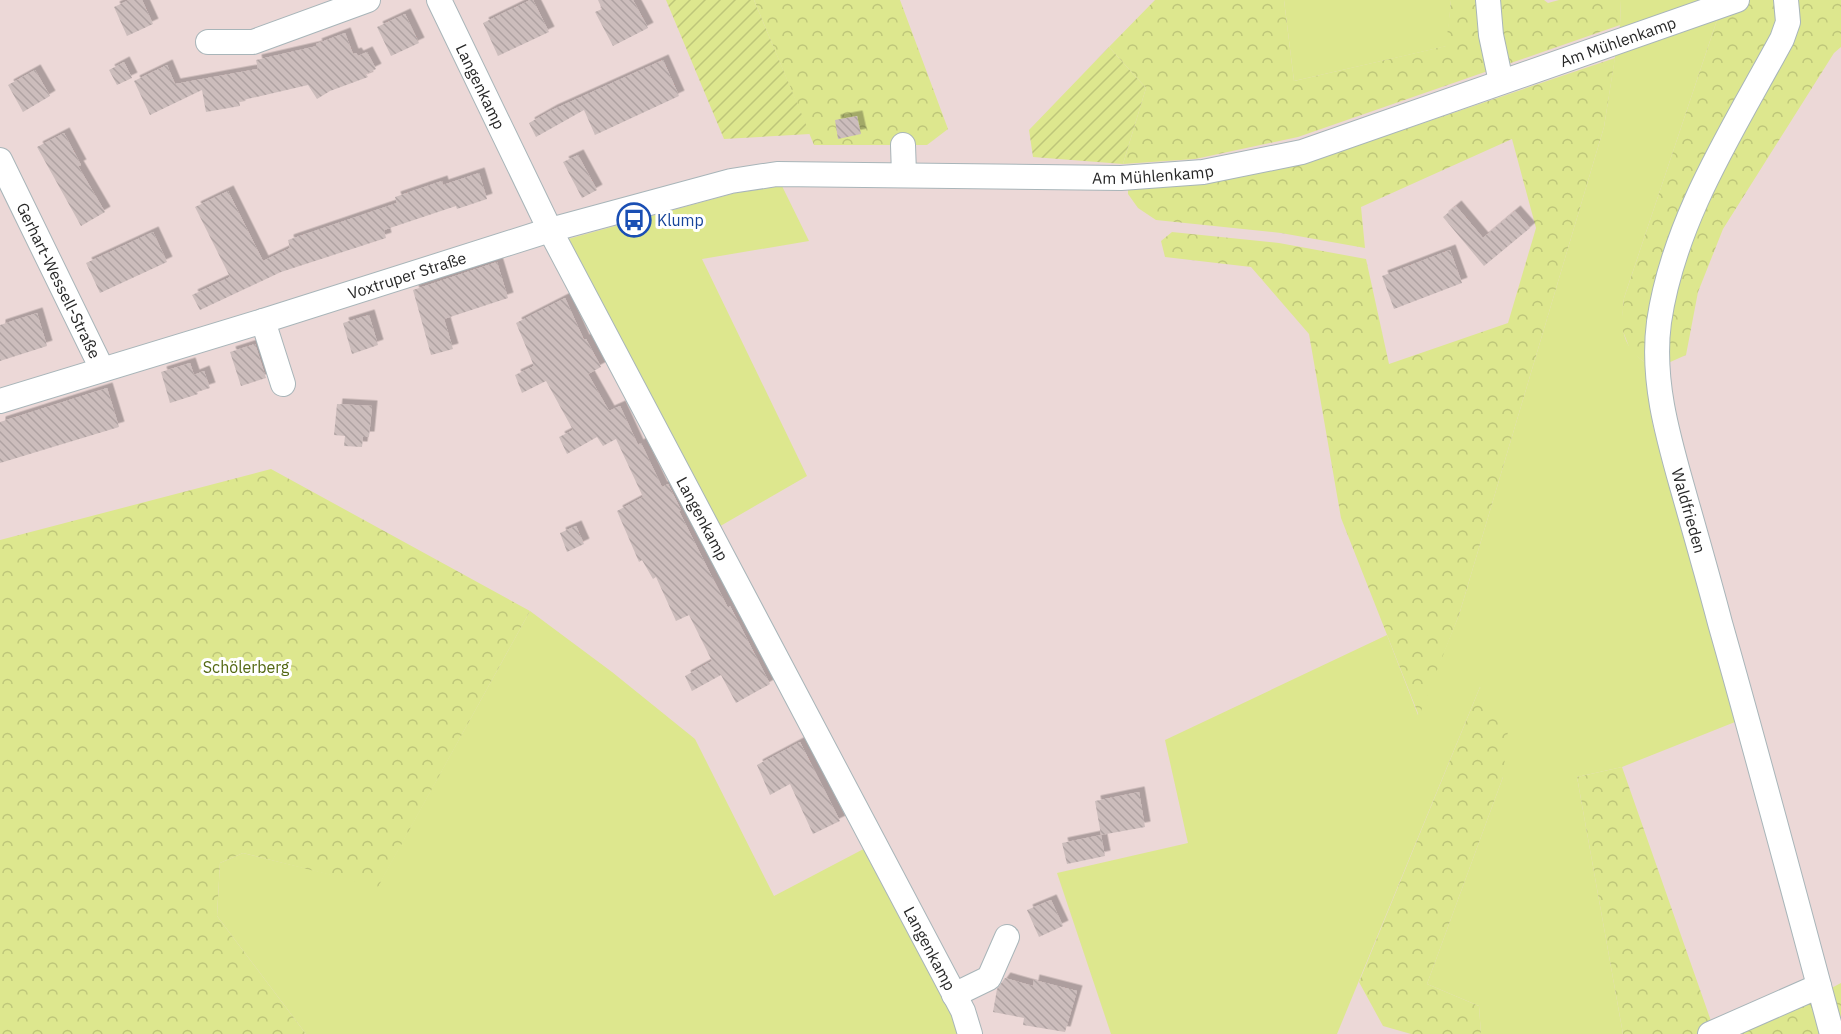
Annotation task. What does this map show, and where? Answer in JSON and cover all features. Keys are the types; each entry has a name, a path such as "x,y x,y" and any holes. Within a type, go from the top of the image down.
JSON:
{"street":[{"path":"208,42 253,42 368,0"},
{"name":"Langenkamp","path":"439,0 550,230 963,1011 970,1034"},
{"path":"1488,0 1491,35 1501,82"},
{"name":"Waldfrieden","path":"1786,0 1788,22 1782,39 1713,168 1683,233 1668,278 1659,323 1657,370 1664,421 1746,713 1832,1034"},
{"name":"Am Mühlenkamp","path":"550,230 740,179 777,174 1121,178 1203,172 1302,152 1729,3"},
{"path":"903,145 904,174"},
{"name":"Gerhart-Wessell-Straße","path":"0,160 102,369"},
{"name":"Voxtruper Straße","path":"0,401 550,230"},
{"path":"263,321 284,384"},
{"path":"954,995 989,978 1007,937"},
{"path":"1710,1034 1819,986"}],"green space":[{"path":"666,0 754,0 810,134 724,139"},
{"path":"754,0 900,0 948,129 927,145 814,145"},
{"path":"1155,0 1284,0 1294,81 1446,46 1451,0 1544,0 1548,3 1559,0 1621,0 1620,25 1298,137 1195,159 1123,164 1146,88 1109,47"},
{"path":"1284,0 1451,0 1447,46 1294,81"},
{"path":"1621,0 1716,0 1717,20 1624,298 1623,327 1631,349 1646,363 1653,426 1735,722 1622,767 1577,777 1623,1034 1481,1034 1479,1006 1427,984 1503,777 1480,687 1337,1034 1111,1034 1057,873 1188,843 1165,740 1387,635 1418,715 1459,615 1604,127 1620,25"},
{"path":"1716,0 1841,0 1841,47 1834,53 1723,229 1698,292 1686,355 1668,363 1646,363 1631,352 1621,326 1624,298 1717,20"},
{"path":"1109,47 1146,88 1123,164 1033,157 1029,130"},
{"path":"1615,58 1604,127 1459,615 1419,716 1341,518 1309,334 1251,267 1165,257 1161,241 1172,232 1279,243 1366,259 1389,364 1508,323 1536,228 1512,139 1361,207 1365,248 1281,233 1156,220 1138,208 1128,194 1128,188 1305,163"},
{"path":"782,186 809,241 702,259 807,476 710,532 557,242 735,193"},
{"name":"Schölerberg","path":"271,469 530,611 378,887 243,853 220,863 217,916 306,1034 0,1034 0,540"},
{"path":"530,611 612,672 695,739 774,896 875,843 970,1034 306,1034 217,916 220,863 243,853 378,886"},
{"path":"1480,687 1508,730 1503,777 1427,984 1479,1006 1481,1034 1411,1034 1383,1026 1359,982"},
{"path":"1622,767 1716,1034 1623,1034 1577,777"},
{"path":"1841,983 1841,1034 1731,1034 1795,1007"}],"building":[{"path":"129,0 142,0 153,24 127,36 114,7"},
{"path":"533,0 549,32 498,56 483,23"},
{"path":"598,0 633,0 648,28 613,46 595,12 602,9"},
{"path":"405,14 419,43 391,56 377,27"},
{"path":"345,33 353,54 356,53 358,56 367,52 376,69 366,74 368,77 330,91 317,99 308,85 239,101 240,106 206,112 202,90 150,115 134,81 167,65 175,84 258,69 256,60 317,46 316,44"},
{"path":"663,60 679,96 595,135 584,110 536,137 529,123 552,110"},
{"path":"124,62 132,78 117,85 109,70"},
{"path":"35,70 50,96 23,112 8,85"},
{"path":"857,116 861,134 838,139 835,120"},
{"path":"64,133 81,165 78,166 105,212 81,226 37,147"},
{"path":"578,155 597,190 582,198 563,162"},
{"path":"479,173 487,199 457,209 456,206 384,230 386,238 281,272 200,310 192,295 230,277 195,207 228,191 263,261 290,248 288,240 397,203 395,197 442,181 443,185"},
{"path":"1456,206 1483,238 1515,211 1530,228 1484,266 1443,217"},
{"path":"153,232 167,262 100,293 86,263"},
{"path":"1450,250 1462,283 1394,309 1382,276"},
{"path":"497,262 508,298 444,319 453,349 431,355 413,290"},
{"path":"565,298 584,340 586,339 601,367 588,374 609,411 620,406 638,445 641,443 662,487 668,484 708,569 728,608 730,606 770,684 736,703 721,675 692,691 685,676 712,661 689,615 676,621 656,577 653,579 642,560 639,562 617,511 643,497 616,439 603,446 597,437 567,454 559,437 573,430 546,381 522,393 515,375 534,366 516,323"},
{"path":"37,313 47,346 0,361 0,325"},
{"path":"369,315 378,345 352,354 343,323"},
{"path":"255,344 266,378 241,386 230,352"},
{"path":"190,363 194,375 204,371 210,388 170,403 161,372"},
{"path":"107,388 119,427 0,463 0,422"},
{"path":"337,404 372,406 369,437 363,437 362,447 344,446 345,436 334,435"},
{"path":"576,526 584,544 567,552 560,533"},
{"path":"800,742 840,821 813,834 790,784 770,795 757,765"},
{"path":"1139,792 1145,827 1101,835 1095,801"},
{"path":"1101,835 1105,856 1067,864 1062,843"},
{"path":"1051,900 1063,926 1039,937 1027,910"},
{"path":"1005,978 1033,986 1034,980 1077,991 1065,1032 1023,1025 1024,1018 993,1012 997,989"}],"place":[{"name":"Klump","path":"634,220"}]}
